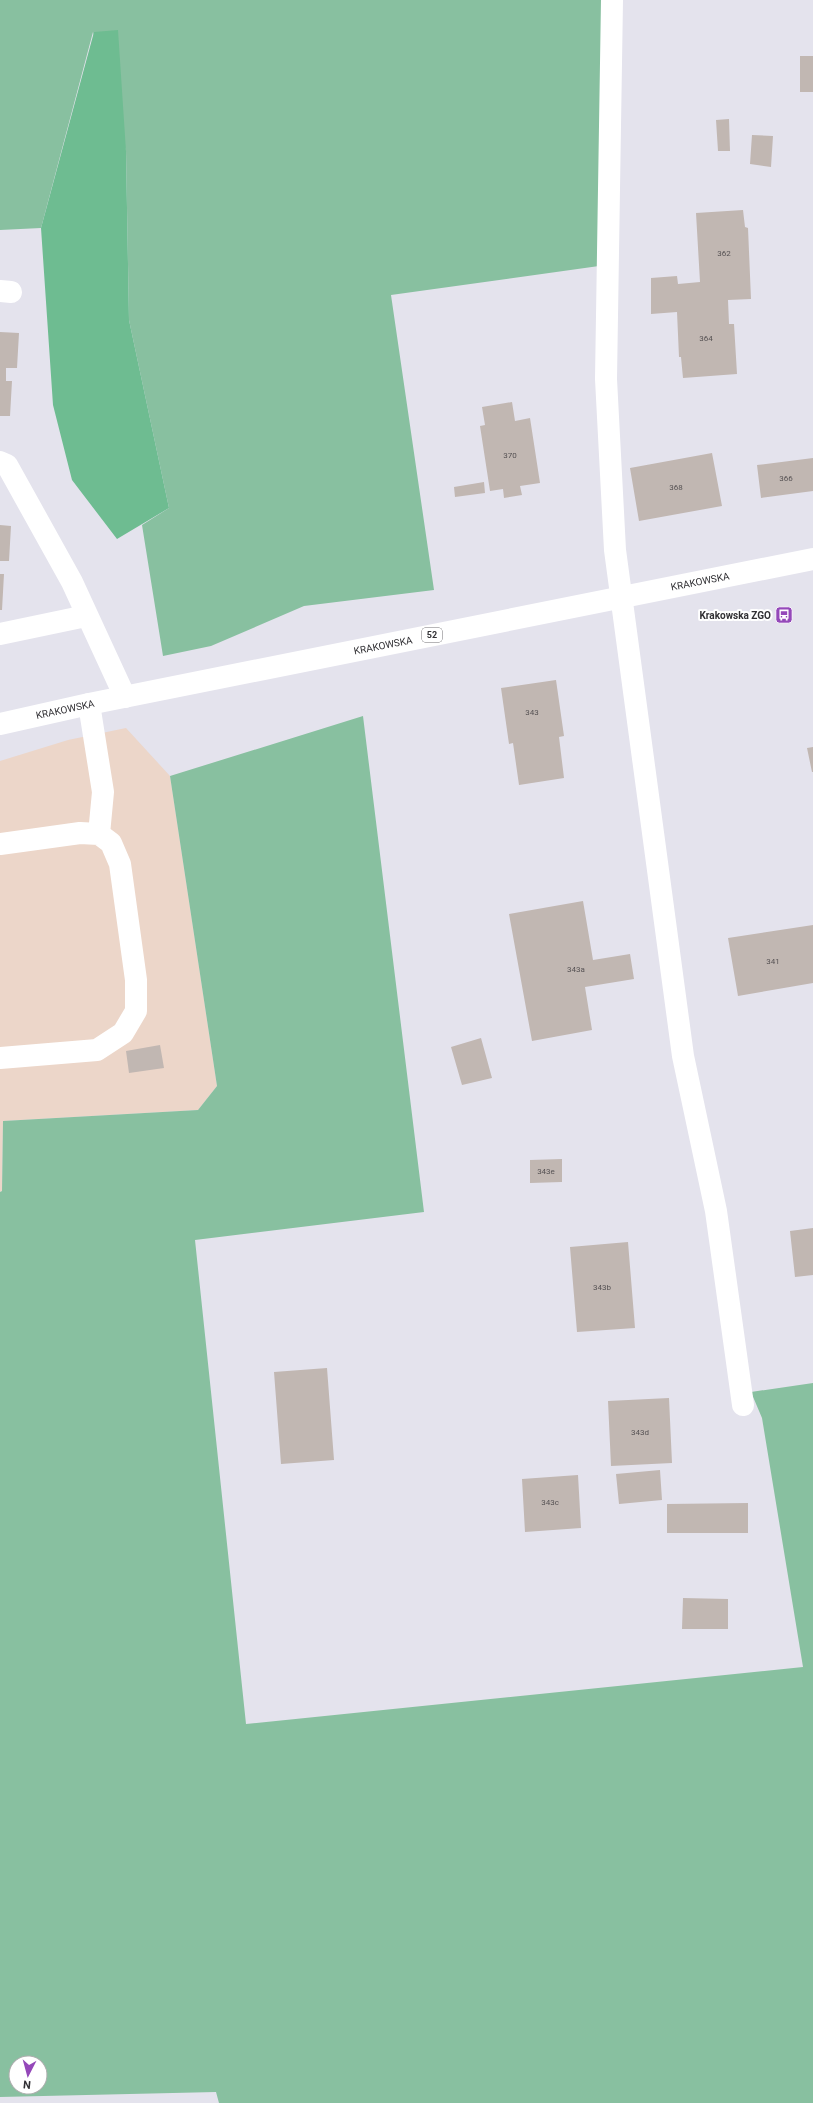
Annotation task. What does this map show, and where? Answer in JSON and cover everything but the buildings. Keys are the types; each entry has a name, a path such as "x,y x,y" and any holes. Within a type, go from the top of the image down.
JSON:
{"main road":[{"path":"612,0 606,380 615,550 683,1056 716,1211 743,1405"},
{"path":"0,462 7,465 72,582 86,616 125,697"},
{"name":"KRAKOWSKA","path":"0,724 89,704 813,559"},
{"path":"0,634 86,616"},
{"path":"89,704 103,792 99,834"},
{"path":"0,844 80,833 99,834 111,843 120,864 136,980 136,1011 123,1033 97,1050 0,1058"}],"shaded area":[{"path":"126,728 170,776 217,1086 198,1110 3,1121 2,1191 0,1192 0,761 68,740"}],"green space":[{"path":"0,0 603,0 599,266 391,295 434,590 304,606 211,646 163,656 142,525 169,508 129,320 126,151 93,32 41,228 0,230"},
{"path":"118,30 126,151 129,320 169,508 117,539 72,480 53,405 41,228 94,32"},
{"path":"363,716 424,1212 195,1240 246,1724 803,1667 762,1418 751,1392 813,1383 813,2103 219,2103 216,2092 0,2097 0,1192 2,1191 3,1121 198,1110 217,1086 170,776"}],"place":[{"name":"Krakowska ZGO","path":"784,615"}]}
